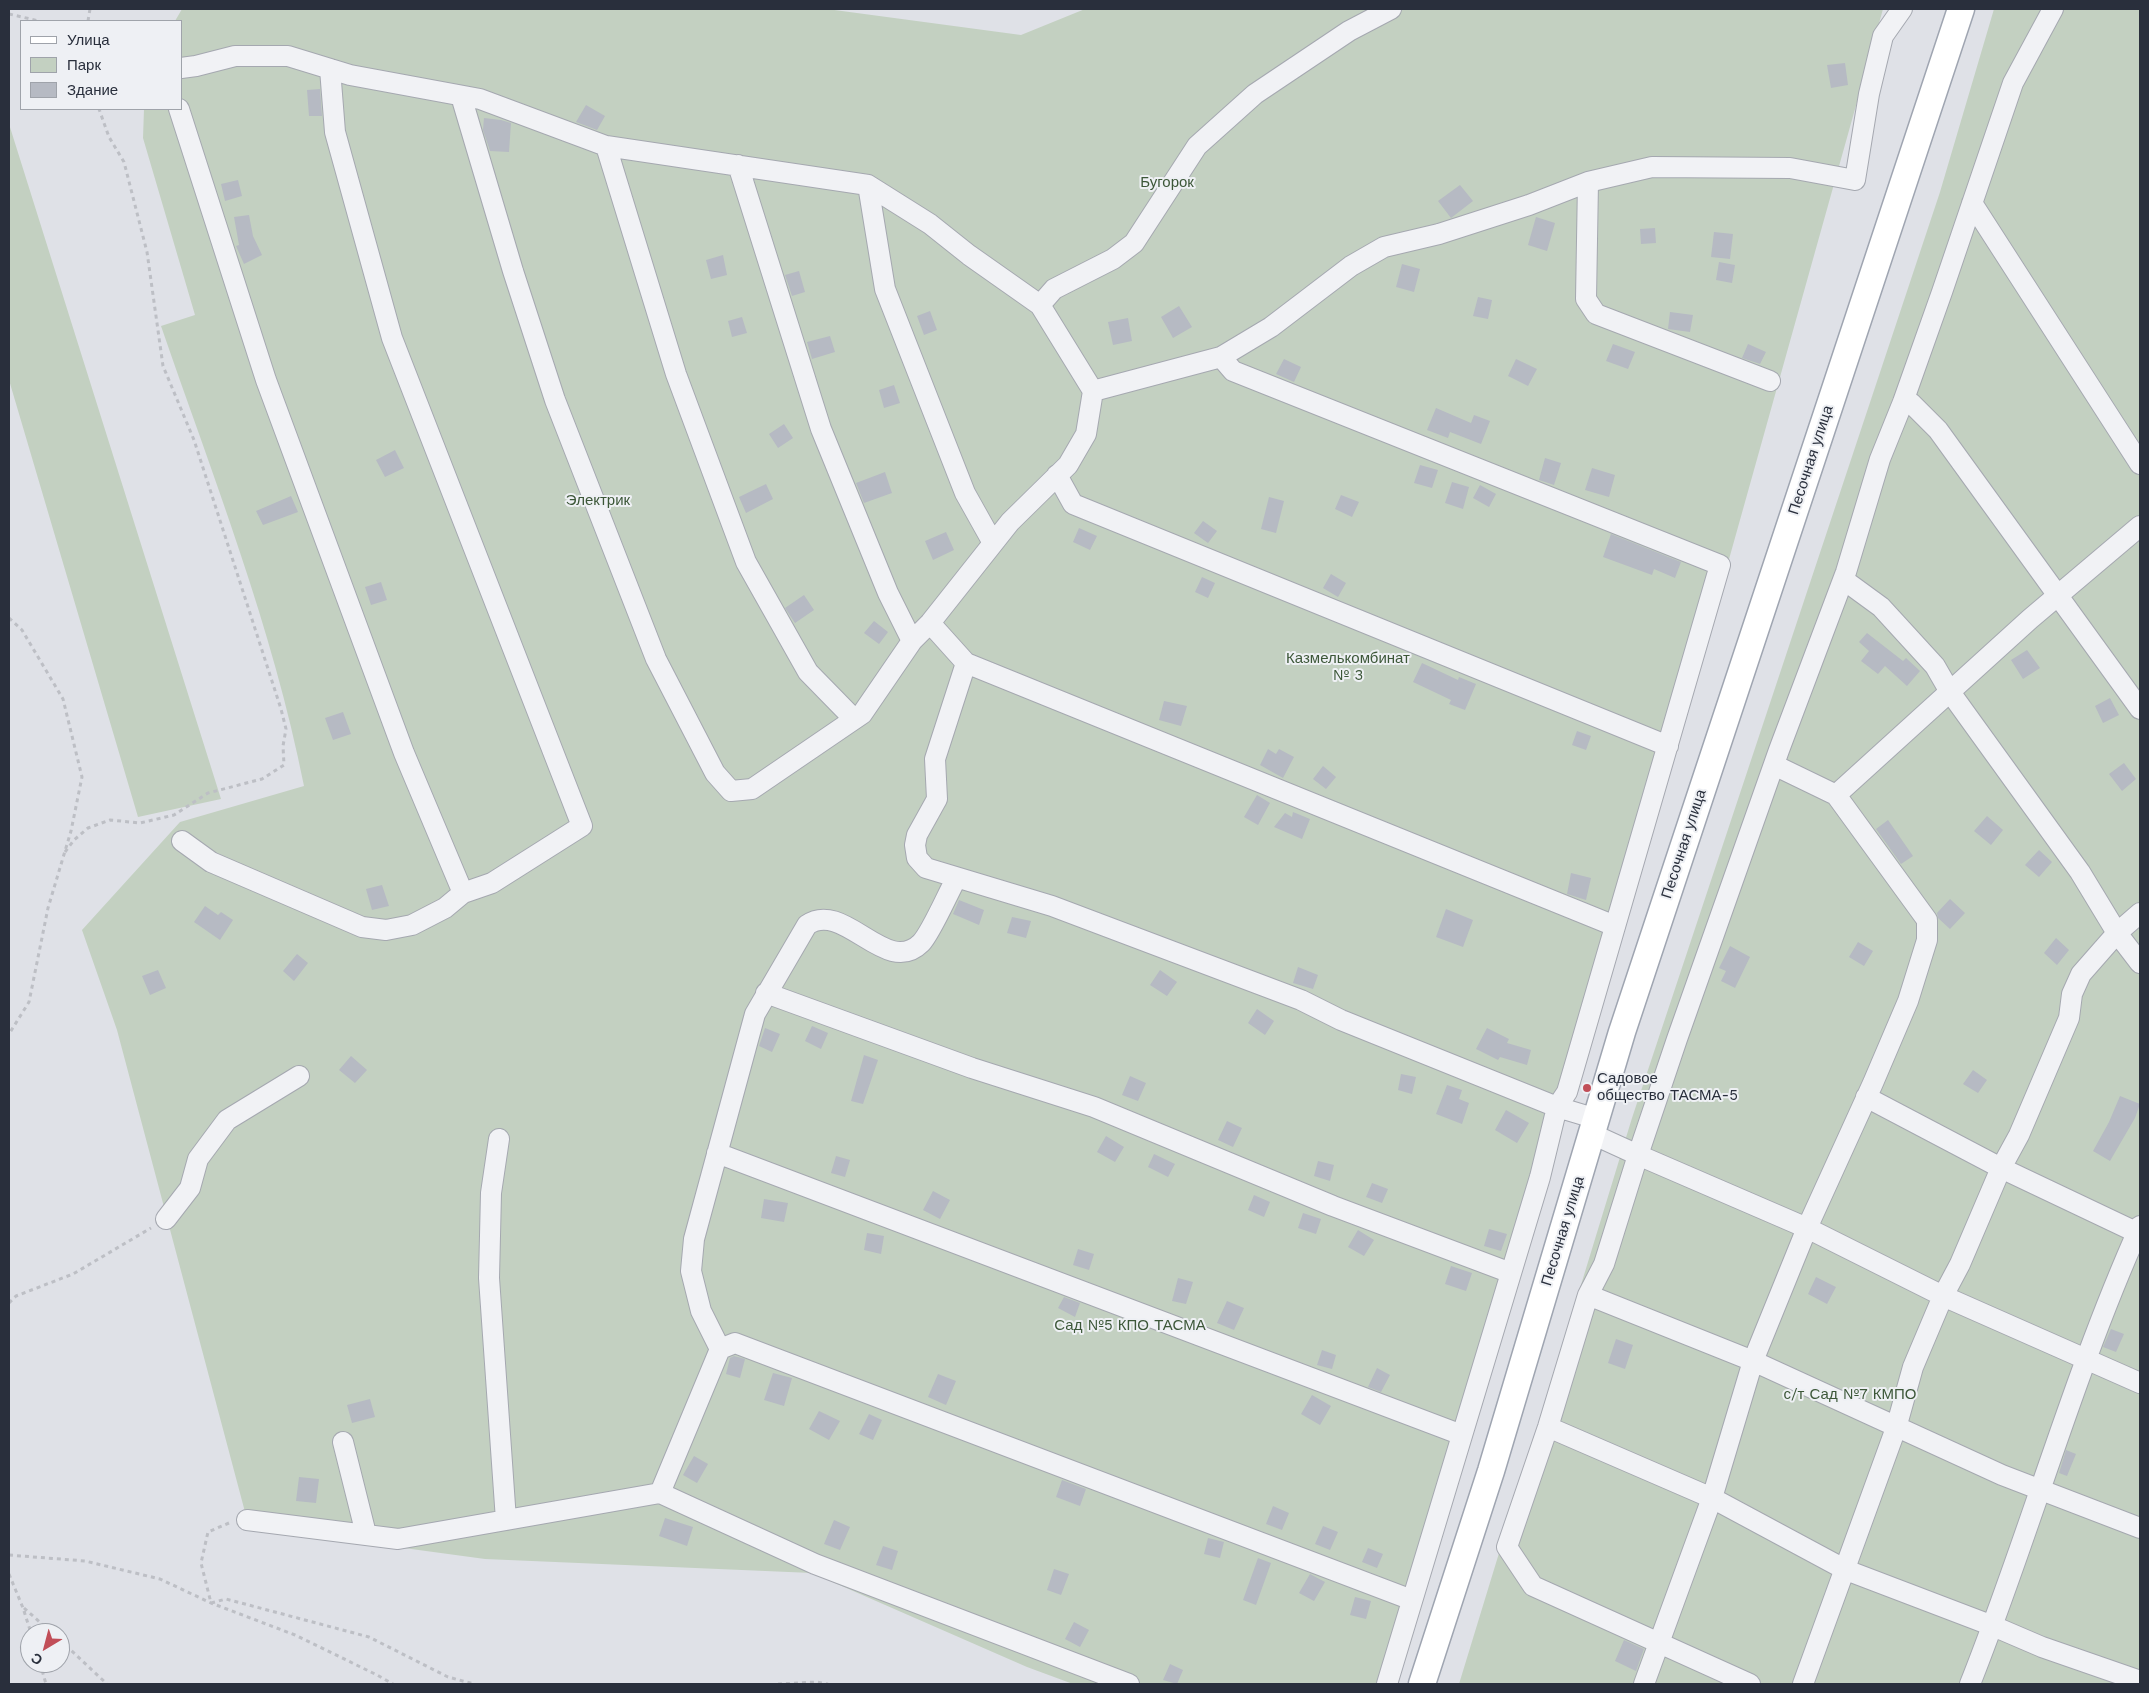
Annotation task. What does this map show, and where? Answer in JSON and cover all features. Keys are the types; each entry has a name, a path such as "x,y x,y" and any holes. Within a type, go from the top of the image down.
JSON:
{"main road":[{"name":"Песочная улица","path":"1422,1684 1491,1471 1622,1032 1961,9"}],"street":[{"path":"1040,305 1054,289 1113,259 1134,243 1197,146 1255,94 1349,31 1391,9"},
{"path":"1093,391 1221,357 1271,327 1351,266 1384,247 1439,234 1529,205 1588,182 1652,167 1790,168 1855,180 1869,94 1883,36 1902,9"},
{"path":"1750,1684 1533,1586 1508,1547 1548,1427 1588,1295 1604,1264 1677,1039 1774,764 1844,580 1880,459 1933,320 2013,83 2053,9"},
{"path":"182,68 234,56 288,56 350,75 480,99 606,146 868,185 930,224 969,255 1040,305 1093,391 1086,434 1068,465 1010,522 930,623 912,641 862,714 752,789 731,791 715,773 656,659 555,400 512,271 461,96"},
{"path":"182,841 212,862 362,928 386,930 412,925 445,908 463,893 492,883 582,826 392,338 335,132 330,69"},
{"path":"179,110 269,390 404,753 463,893"},
{"path":"606,146 676,374 746,562 808,672 854,719"},
{"path":"738,166 821,429 888,593 912,641"},
{"path":"1588,182 1586,300 1596,314 1770,381"},
{"path":"868,185 885,289 965,493 993,543"},
{"path":"1972,202 2140,464"},
{"path":"1221,357 1233,371 1720,565 1567,1092 1558,1106 1540,1177 1387,1684"},
{"path":"1911,403 1938,430 2140,709"},
{"path":"1057,476 1073,504 1668,746"},
{"path":"1836,795 2058,596 2140,526"},
{"path":"1844,580 1881,607 1935,666 1950,692 2080,872 2117,933 2140,962"},
{"path":"930,623 966,663 1615,926"},
{"path":"966,663 935,759 937,799 917,834 915,845 917,858 926,868 1052,906 1301,1000 1341,1020 1558,1106 1594,1126 1638,1155 1807,1228 1942,1296 2140,1383"},
{"path":"1644,1684 1712,1498 1753,1361 1807,1228 1908,1001 1927,940 1927,920 1836,795 1774,764"},
{"path":"720,1349 701,1312 692,1271 694,1239 755,1014 807,924 814,919 829,918 888,950 901,954 914,950 923,941 956,878"},
{"path":"1803,1684 1896,1428 1913,1367 1942,1296 1960,1264 2002,1168 2019,1135 2069,1018 2072,994 2081,974 2117,933 2140,913"},
{"path":"766,993 972,1068 1094,1106 1333,1206 1511,1273"},
{"path":"166,1219 190,1188 198,1159 227,1120 299,1076"},
{"path":"1866,1097 2002,1168 2139,1231 2086,1359 1993,1626 1970,1684"},
{"path":"499,1139 491,1192 489,1278 506,1520"},
{"path":"717,1152 1462,1434"},
{"path":"1588,1295 1753,1361 2002,1475 2140,1528"},
{"path":"660,1493 720,1349 735,1343 1412,1600"},
{"path":"1548,1427 1712,1498 1846,1570 1993,1626 2042,1647 2138,1679"},
{"path":"343,1442 366,1534"},
{"path":"247,1520 398,1538 660,1493 814,1564 1129,1684"}],"path":[{"path":"9,14 35,20"},
{"path":"65,852 74,840 88,828 110,820 140,823 174,815 208,793 262,779 284,765 283,746 286,730 194,440 163,366 147,252 124,162 109,137 99,110"},
{"path":"9,618 22,630 63,698 82,777 65,852 48,908 29,1002 9,1034"},
{"path":"9,1303 16,1296 73,1274 166,1219"},
{"path":"211,1603 201,1563 208,1532 224,1524 247,1520"},
{"path":"9,1555 85,1561 160,1579 211,1603 295,1636 393,1684"},
{"path":"9,1574 28,1623"},
{"path":"211,1603 226,1598 369,1637 448,1677 474,1684"},
{"path":"23,1608 40,1623"},
{"path":"70,1649 107,1684"},
{"path":"778,1684 817,1682 828,1684"}],"green space":[{"path":"182,9 827,9 1021,35 1085,9 1883,9 1670,770 1393,1684 1073,1684 1027,1667 812,1573 485,1559 249,1527 117,1030 82,930 180,822 304,786 291,727 259,611 161,326 195,315 143,138 144,110 182,110 182,20 176,20"},
{"name":"с/т Сад №7 КМПО","path":"1994,9 2140,9 2140,1684 1459,1684 1632,1118 1940,192"},
{"path":"9,124 221,799 138,817 9,380"}],"building":[{"path":"1845,63 1848,85 1831,88 1827,65"},
{"path":"320,89 322,116 309,116 307,90"},
{"path":"586,105 605,116 597,130 576,122"},
{"path":"484,118 511,123 509,152 490,151 483,130"},
{"path":"238,180 242,196 225,201 221,184"},
{"path":"1460,185 1473,201 1451,218 1438,201"},
{"path":"249,215 253,236 262,255 244,264 236,246 239,245 234,217"},
{"path":"1536,217 1555,223 1547,251 1528,245"},
{"path":"1655,228 1656,243 1641,244 1640,229"},
{"path":"1714,232 1733,234 1730,259 1711,257"},
{"path":"723,255 727,275 711,279 706,260"},
{"path":"1719,262 1735,265 1732,283 1716,280"},
{"path":"1402,264 1420,269 1414,292 1396,287"},
{"path":"799,271 805,292 792,296 785,275"},
{"path":"1478,297 1492,300 1488,319 1473,316"},
{"path":"1179,306 1192,327 1173,338 1161,317"},
{"path":"930,311 937,330 924,335 917,316"},
{"path":"1670,312 1693,315 1690,332 1668,329"},
{"path":"742,317 747,333 732,337 728,321"},
{"path":"1128,318 1132,341 1113,345 1108,322"},
{"path":"830,336 835,352 812,359 807,342"},
{"path":"1613,344 1635,352 1628,369 1606,361"},
{"path":"1748,344 1766,352 1760,364 1742,358"},
{"path":"1284,359 1301,367 1294,382 1276,374"},
{"path":"1516,359 1537,369 1528,386 1508,376"},
{"path":"894,385 900,403 884,408 879,390"},
{"path":"1436,408 1471,423 1474,415 1490,421 1481,444 1450,432 1448,438 1427,430"},
{"path":"784,424 793,438 778,448 769,434"},
{"path":"395,450 404,468 385,477 376,460"},
{"path":"1545,458 1561,463 1554,485 1539,480"},
{"path":"1420,465 1438,470 1432,488 1414,483"},
{"path":"1592,468 1615,475 1609,497 1585,490"},
{"path":"885,472 892,493 864,503 856,483"},
{"path":"1452,482 1469,487 1463,509 1445,503"},
{"path":"766,484 773,499 746,513 739,497"},
{"path":"1480,485 1496,494 1489,507 1473,498"},
{"path":"1341,495 1359,502 1352,517 1335,509"},
{"path":"291,496 298,512 263,525 256,511"},
{"path":"1269,497 1284,501 1276,533 1261,529"},
{"path":"1203,521 1217,531 1208,543 1194,533"},
{"path":"1079,528 1097,536 1090,550 1073,542"},
{"path":"946,532 954,550 933,560 925,541"},
{"path":"1611,534 1681,562 1675,578 1654,569 1652,575 1603,557"},
{"path":"1331,574 1346,583 1338,597 1323,588"},
{"path":"1202,577 1215,583 1208,598 1195,592"},
{"path":"381,582 387,600 371,605 365,587"},
{"path":"804,595 814,610 795,623 785,608"},
{"path":"874,621 888,632 879,644 864,633"},
{"path":"1867,633 1903,661 1906,658 1920,671 1907,686 1885,666 1878,674 1861,661 1869,651 1859,642"},
{"path":"2027,650 2040,668 2023,679 2011,660"},
{"path":"1422,663 1458,680 1459,677 1476,684 1465,710 1449,704 1451,700 1413,682"},
{"path":"2110,698 2119,715 2103,723 2095,706"},
{"path":"1164,701 1187,706 1181,726 1159,720"},
{"path":"343,712 351,734 333,740 325,718"},
{"path":"1577,731 1591,736 1586,750 1572,745"},
{"path":"1268,749 1276,754 1279,749 1294,757 1283,778 1260,765"},
{"path":"2124,763 2136,779 2122,791 2109,774"},
{"path":"1323,766 1336,777 1326,789 1313,779"},
{"path":"1257,795 1270,803 1258,825 1244,817"},
{"path":"1293,812 1310,819 1302,839 1274,827 1285,813 1292,817"},
{"path":"1987,816 2003,830 1991,845 1974,831"},
{"path":"1888,820 1913,856 1901,864 1876,829"},
{"path":"2039,850 2052,862 2039,877 2025,865"},
{"path":"1571,873 1591,878 1586,900 1567,894"},
{"path":"382,885 389,906 372,910 366,889"},
{"path":"1950,899 1965,913 1950,929 1938,918 1937,913"},
{"path":"959,900 984,910 979,925 953,914"},
{"path":"205,906 218,915 221,912 233,920 220,940 194,922"},
{"path":"1446,909 1473,920 1463,947 1436,937"},
{"path":"1012,917 1031,921 1026,938 1007,933"},
{"path":"2056,938 2069,950 2057,965 2044,953"},
{"path":"1858,942 1873,951 1864,966 1849,957"},
{"path":"1730,946 1750,957 1735,988 1721,981 1726,971 1719,968"},
{"path":"297,954 308,963 294,981 283,971"},
{"path":"1298,967 1318,975 1313,989 1293,983"},
{"path":"158,970 166,988 150,995 142,976"},
{"path":"1160,970 1177,982 1167,996 1150,985"},
{"path":"1257,1009 1274,1021 1265,1035 1248,1023"},
{"path":"812,1026 828,1033 821,1049 805,1041"},
{"path":"765,1028 780,1034 772,1052 759,1046"},
{"path":"1487,1028 1509,1039 1507,1043 1531,1050 1527,1065 1500,1057 1498,1060 1476,1049"},
{"path":"864,1055 878,1060 863,1104 851,1101"},
{"path":"351,1056 367,1070 355,1083 339,1070"},
{"path":"1973,1070 1987,1080 1978,1093 1963,1084"},
{"path":"1401,1074 1416,1077 1412,1094 1398,1090"},
{"path":"1130,1076 1146,1083 1138,1101 1122,1095"},
{"path":"1447,1085 1462,1090 1459,1099 1469,1103 1462,1124 1436,1114"},
{"path":"2120,1096 2140,1104 2135,1118 2110,1161 2093,1151 2109,1122"},
{"path":"1506,1110 1529,1123 1517,1143 1495,1130"},
{"path":"1227,1121 1242,1128 1233,1147 1218,1140"},
{"path":"1106,1136 1124,1147 1115,1162 1097,1152"},
{"path":"1154,1154 1175,1164 1168,1177 1148,1167"},
{"path":"836,1156 850,1160 845,1177 831,1173"},
{"path":"1318,1161 1334,1165 1330,1181 1314,1176"},
{"path":"1372,1183 1388,1189 1382,1203 1366,1197"},
{"path":"933,1191 950,1200 940,1219 923,1210"},
{"path":"1254,1195 1270,1202 1264,1217 1248,1210"},
{"path":"764,1199 788,1203 784,1222 761,1218"},
{"path":"1303,1213 1321,1219 1316,1234 1298,1228"},
{"path":"1489,1229 1507,1234 1501,1251 1484,1246"},
{"path":"1358,1230 1374,1240 1364,1256 1348,1247"},
{"path":"867,1233 884,1236 881,1254 864,1250"},
{"path":"1078,1249 1094,1254 1089,1270 1073,1265"},
{"path":"1451,1266 1472,1273 1466,1291 1445,1284"},
{"path":"1816,1277 1836,1287 1827,1304 1808,1294"},
{"path":"1178,1278 1193,1282 1186,1304 1172,1301"},
{"path":"1064,1297 1080,1303 1075,1317 1058,1308"},
{"path":"1227,1301 1244,1308 1234,1330 1217,1323"},
{"path":"2111,1329 2124,1334 2116,1352 2103,1347"},
{"path":"1616,1339 1633,1345 1625,1369 1608,1363"},
{"path":"1322,1350 1336,1355 1332,1369 1317,1365"},
{"path":"734,1356 745,1359 740,1378 726,1374 730,1358"},
{"path":"1377,1368 1390,1375 1381,1392 1368,1387"},
{"path":"773,1373 792,1378 784,1406 764,1400"},
{"path":"938,1374 956,1381 946,1405 928,1397"},
{"path":"1312,1395 1331,1406 1320,1425 1301,1414"},
{"path":"370,1399 375,1417 352,1423 347,1405"},
{"path":"819,1411 840,1421 829,1440 809,1429"},
{"path":"869,1414 882,1420 873,1440 859,1434"},
{"path":"2066,1450 2076,1454 2067,1476 2059,1473"},
{"path":"694,1456 708,1464 697,1483 683,1475"},
{"path":"299,1477 319,1479 316,1503 296,1501"},
{"path":"1062,1480 1086,1489 1080,1506 1056,1497"},
{"path":"1273,1506 1289,1513 1282,1530 1266,1524"},
{"path":"665,1518 693,1527 687,1546 659,1536"},
{"path":"834,1520 850,1527 840,1550 824,1544"},
{"path":"1323,1526 1338,1532 1330,1550 1315,1544"},
{"path":"1208,1538 1224,1542 1220,1558 1204,1554"},
{"path":"883,1546 898,1551 892,1570 876,1565"},
{"path":"1368,1548 1383,1554 1377,1568 1362,1562"},
{"path":"1258,1558 1271,1563 1256,1605 1243,1600"},
{"path":"1054,1569 1069,1574 1061,1595 1047,1590"},
{"path":"1310,1574 1325,1582 1314,1601 1299,1593"},
{"path":"1355,1597 1371,1601 1366,1619 1350,1615"},
{"path":"1074,1622 1089,1630 1080,1647 1065,1639"},
{"path":"1624,1640 1644,1649 1636,1671 1615,1661"},
{"path":"1170,1664 1183,1670 1177,1684 1163,1680"}],"place":[{"name":"Садовое общество ТАСМА-5","path":"1587,1088"}],"park label":[{"name":"Бугорок","path":"1167,183"},
{"name":"Электрик","path":"598,501"},
{"name":"Казмелькомбинат № 3","path":"1348,668"},
{"name":"Сад №5 КПО ТАСМА","path":"1130,1326"}]}
